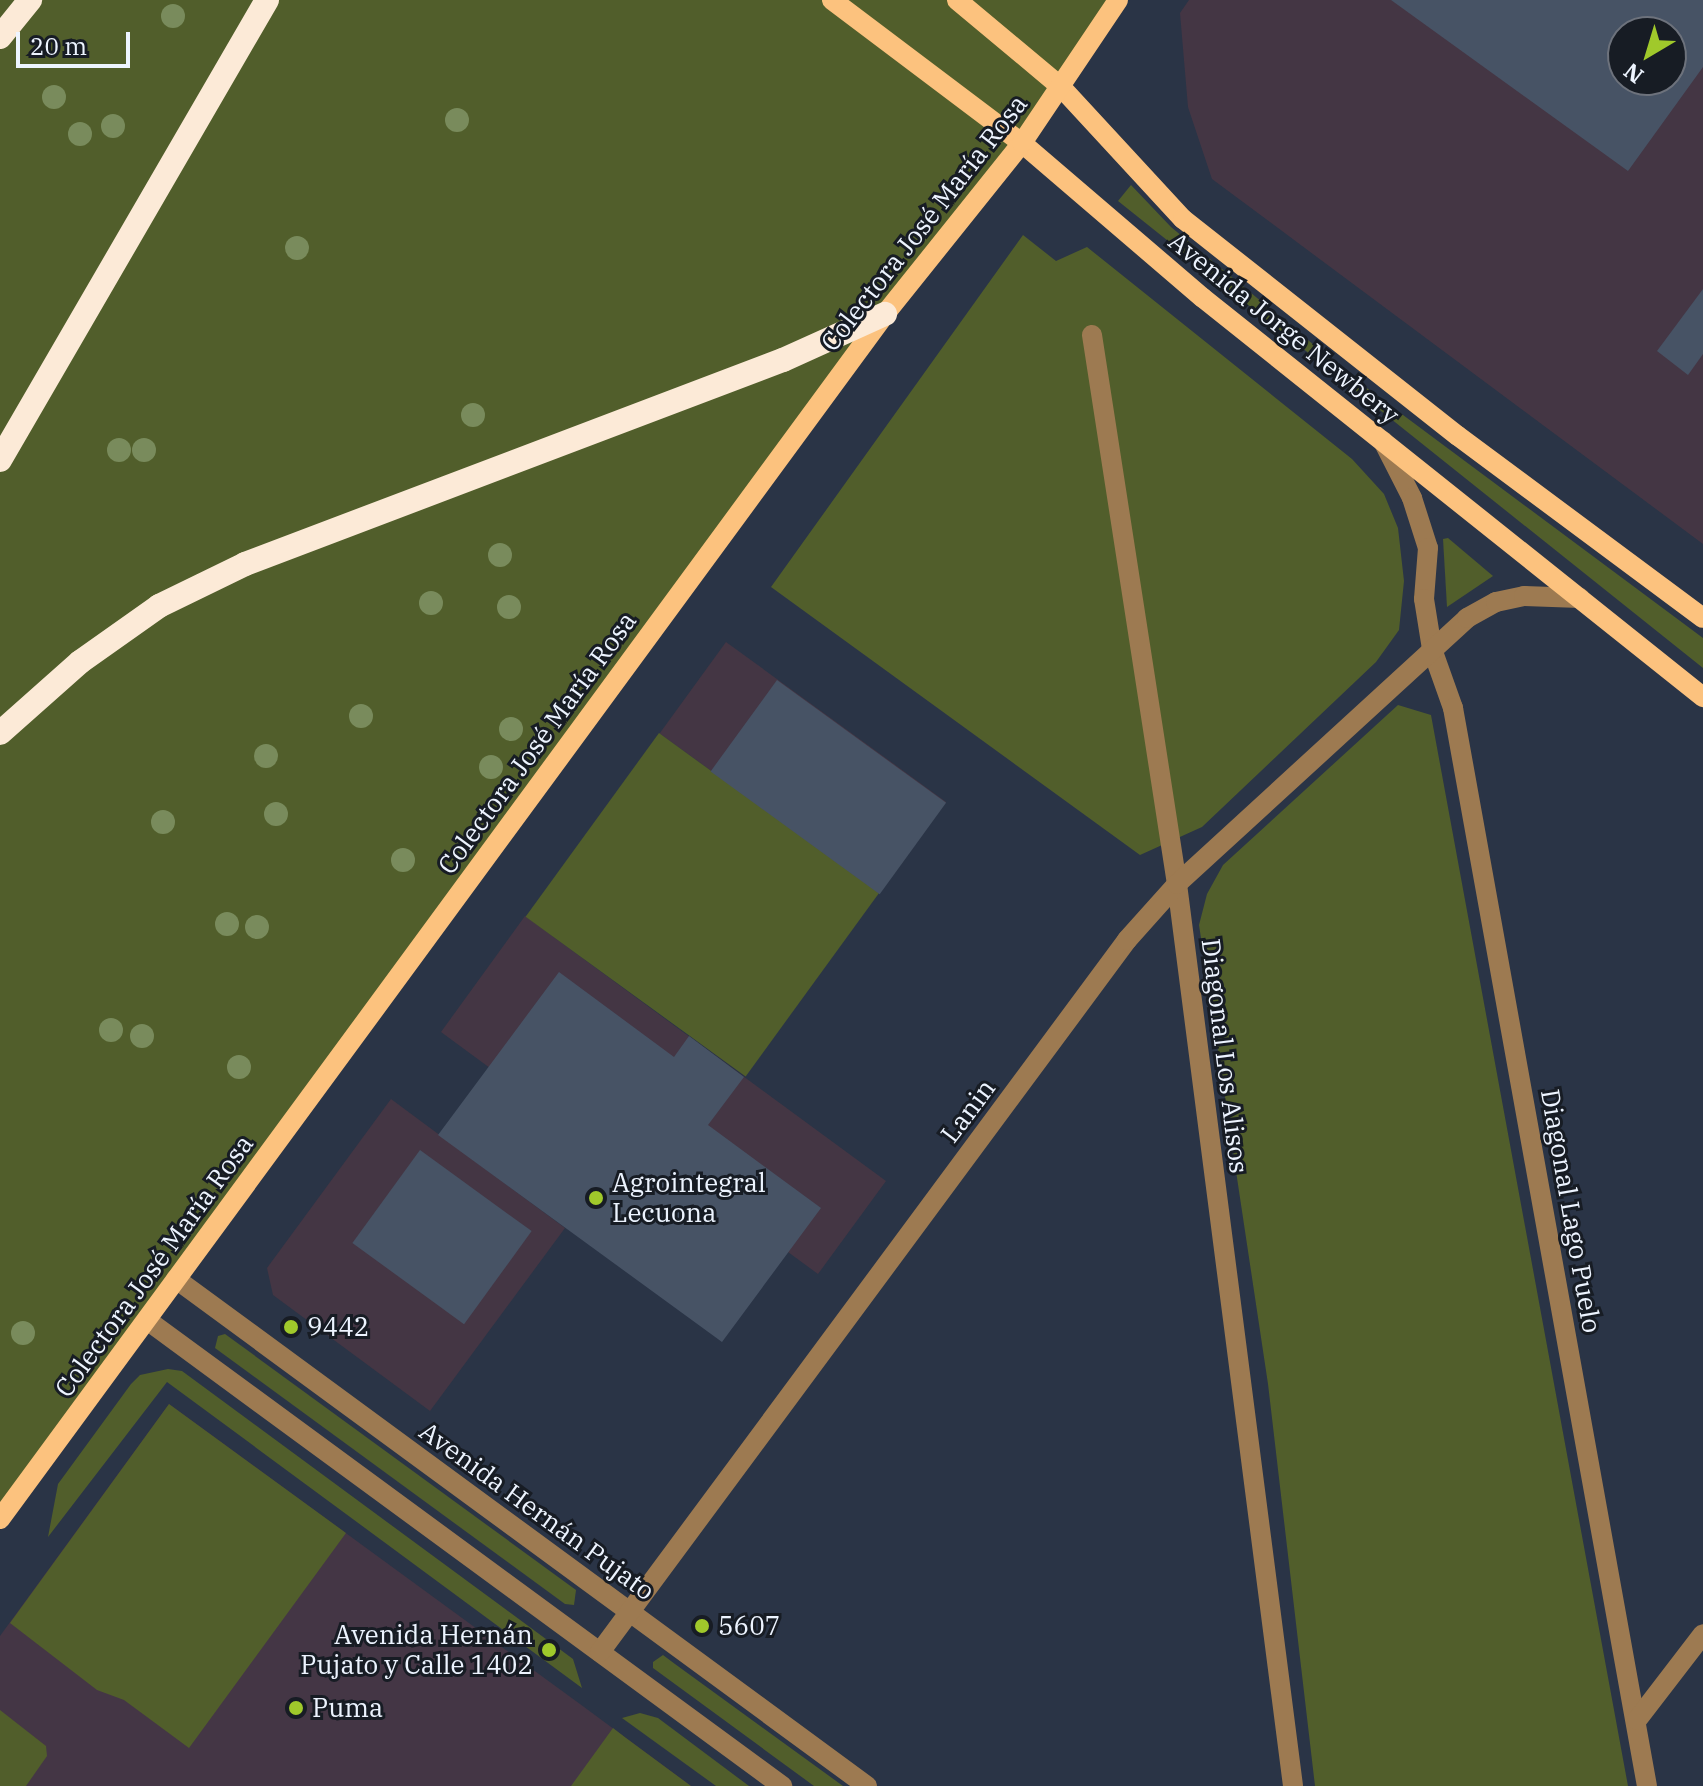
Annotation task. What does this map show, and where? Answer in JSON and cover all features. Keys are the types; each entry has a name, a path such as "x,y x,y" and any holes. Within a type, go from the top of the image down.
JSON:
{"highway":[{"path":"0,37 30,0"},
{"path":"0,460 267,0"},
{"path":"0,733 80,662 159,606 245,564 783,360 885,314"}],"main road":[{"name":"Avenida Jorge Newbery","path":"832,0 1022,143 1203,298 1703,697"},
{"name":"Avenida Jorge Newbery","path":"957,0 1061,87 1183,219 1458,436 1703,618"},
{"name":"Colectora José María Rosa","path":"0,1519 885,314 1022,143 1118,0"}],"street":[{"name":"Diagonal Los Alisos","path":"1092,335 1177,884 1293,1786"},
{"name":"Diagonal Lago Puelo","path":"1382,441 1412,498 1428,548 1424,599 1432,649 1456,723 1647,1786"},
{"path":"1432,649 1496,602 1524,596 1580,598"},
{"name":"Lanin","path":"600,1652 1127,940 1177,884 1432,649"},
{"name":"Avenida Hernán Pujato","path":"176,1279 867,1786"},
{"path":"147,1320 782,1786"},
{"path":"1637,1720 1703,1634"}],"shaded area":[{"path":"1189,0 1703,0 1703,544 1212,179 1188,107 1180,13"},
{"path":"726,642 946,802 880,893 660,733"},
{"path":"525,916 886,1181 818,1274 676,1170 659,1192 441,1032"},
{"path":"391,1099 565,1228 430,1411 273,1295 267,1268"},
{"path":"169,1404 691,1786 0,1786 0,1636"}],"green space":[{"path":"0,0 1118,0 0,1519"},
{"path":"1131,185 1171,227 1360,383 1703,638 1703,668 1118,201"},
{"path":"1023,235 1056,261 1087,247 1352,459 1384,494 1398,528 1404,581 1399,630 1376,662 1202,827 1140,855 771,587"},
{"path":"1448,538 1493,576 1447,607 1443,539"},
{"path":"1398,705 1431,715 1628,1786 1315,1786 1268,1384 1199,925 1207,894 1223,865"},
{"path":"659,733 879,893 746,1077 526,917"},
{"path":"225,1334 576,1590 574,1605 565,1604 215,1348 218,1336"},
{"path":"168,1369 182,1371 573,1659 582,1688 167,1382 48,1537 58,1484 131,1384 140,1375"},
{"path":"169,1404 346,1533 189,1748 124,1700 97,1690 10,1623"},
{"path":"663,1655 843,1786 814,1786 653,1668 653,1662"},
{"path":"0,1710 46,1746 47,1756 26,1786 0,1786"},
{"path":"640,1713 658,1718 749,1786 716,1786 622,1718"},
{"path":"613,1728 626,1738 691,1786 571,1786"}],"building":[{"path":"1391,0 1703,0 1703,67 1687,89 1687,16 1607,16 1607,96 1682,96 1628,171"},
{"path":"1703,289 1703,354 1688,375 1657,351"},
{"path":"777,680 946,803 880,894 711,771"},
{"path":"559,972 674,1057 689,1036 744,1077 708,1125 821,1208 722,1342 438,1135"},
{"path":"420,1150 532,1231 464,1324 352,1243"}],"place":[{"name":"Agrointegral Lecuona","path":"596,1198"},
{"name":"9442","path":"291,1327"},
{"name":"5607","path":"702,1626"},
{"name":"Avenida Hernán Pujato y Calle 1402","path":"549,1650"},
{"name":"Puma","path":"296,1708"}]}
